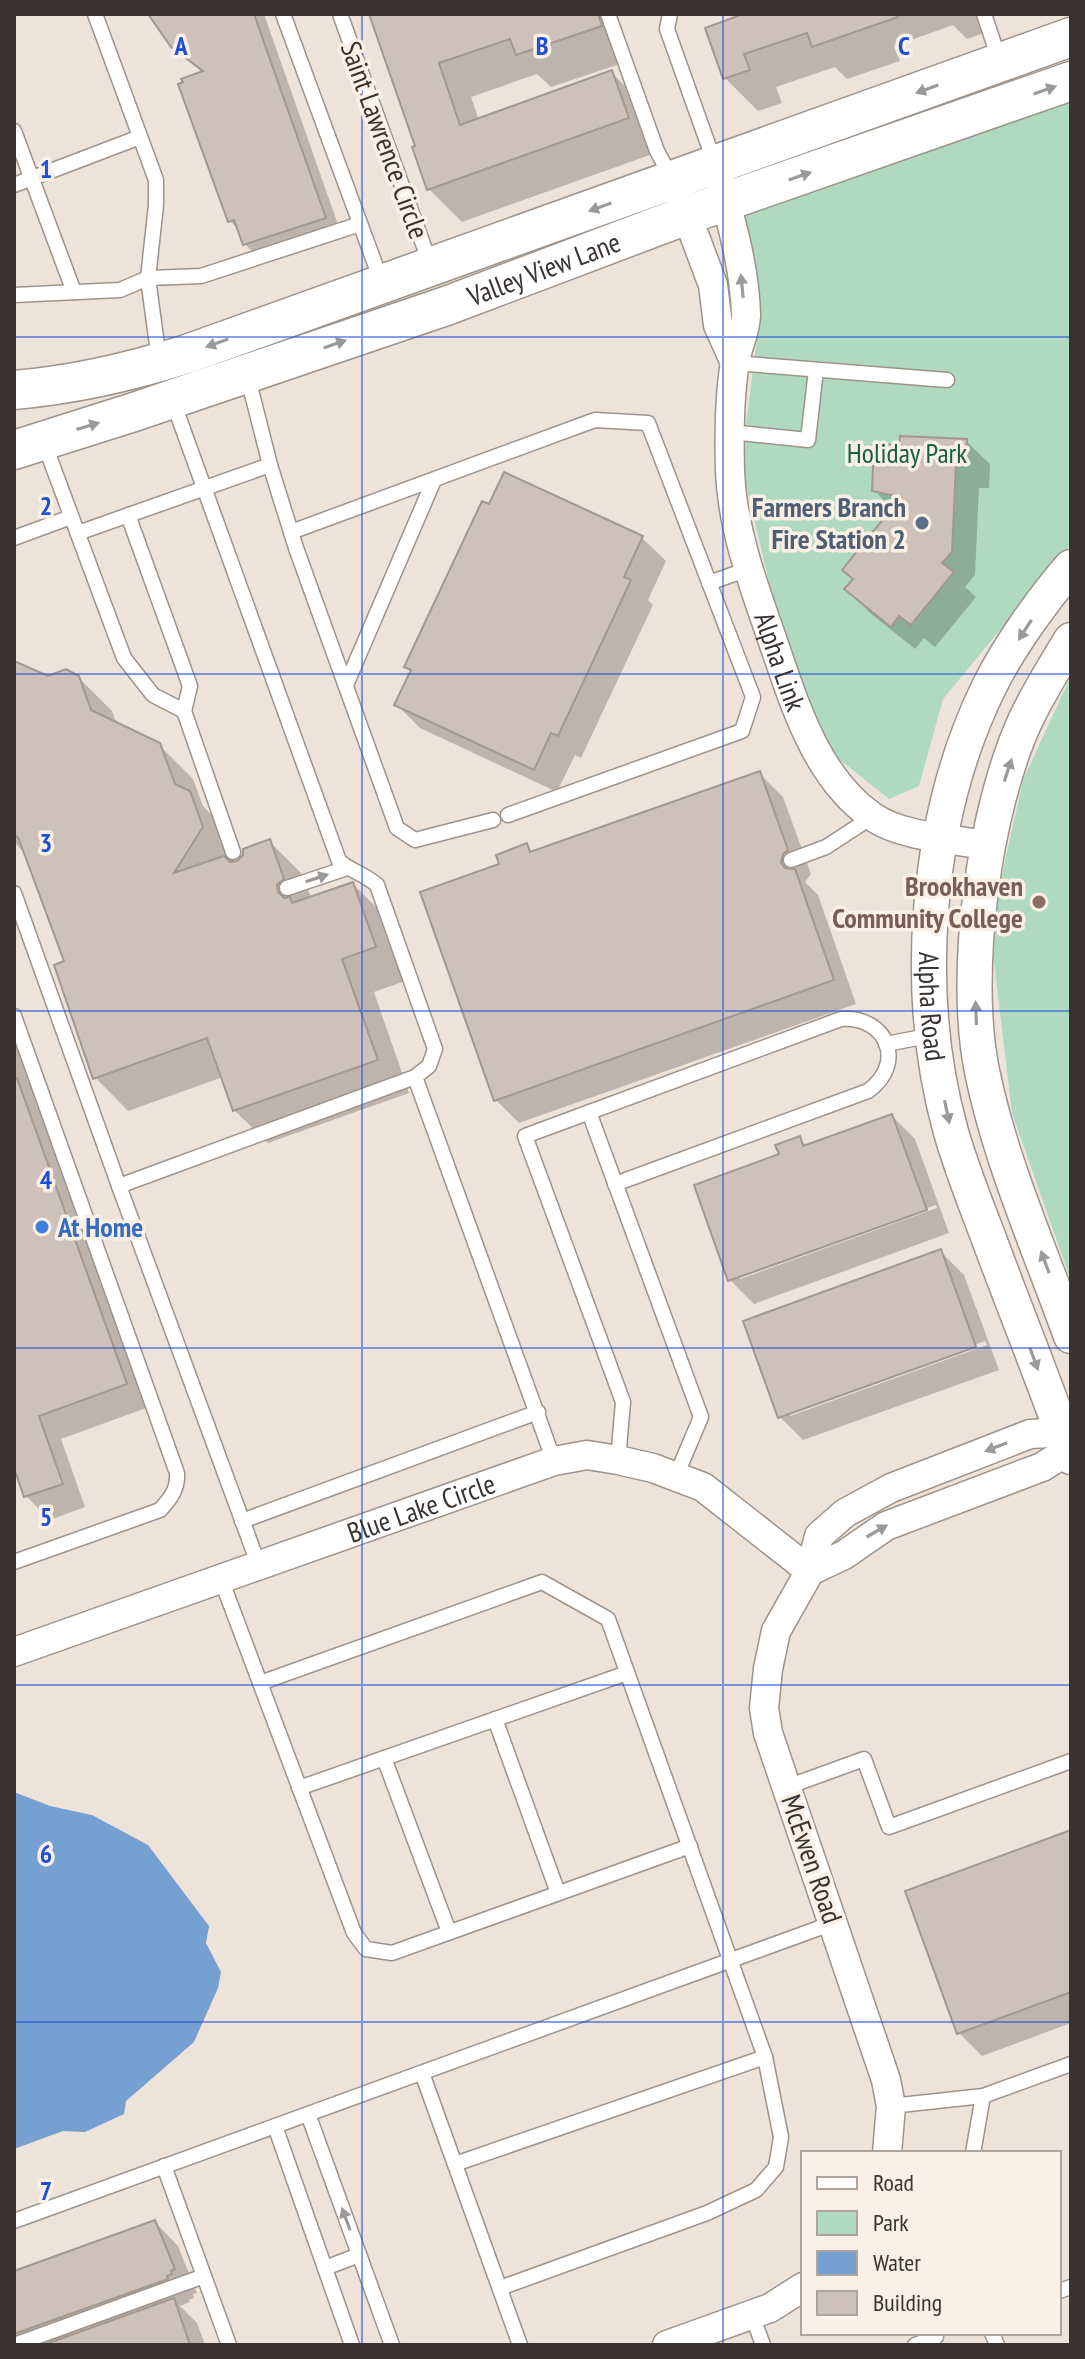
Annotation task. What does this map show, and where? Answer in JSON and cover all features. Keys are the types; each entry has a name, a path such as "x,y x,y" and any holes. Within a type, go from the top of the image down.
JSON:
{"main road":[{"name":"Valley View Lane","path":"28,445 446,306 680,198 715,165 1071,37"},
{"name":"Valley View Lane","path":"14,390 113,375 159,363 431,267 680,198 726,202 1071,81"},
{"path":"159,363 172,399"}],"street":[{"name":"Alpha Link","path":"715,165 735,235 746,318 735,363 730,476 748,569 796,708 820,757 848,796 872,817 908,831 990,846"},
{"name":"Alpha Link","path":"680,198 713,285 718,325 735,363"},
{"name":"Alpha Road","path":"1069,1444 969,1187 951,1131 933,1035 932,917 940,837 955,772 990,684 1071,567"},
{"name":"Alpha Road","path":"1071,640 1025,721 1004,778 979,906 975,952 975,1019 982,1070 996,1126 1071,1336"},
{"path":"810,1571 844,1555 886,1526 1042,1467 1069,1444"},
{"name":"Blue Lake Circle","path":"14,1652 554,1461 587,1455 653,1468 703,1487 810,1571"},
{"name":"McEwen Road","path":"810,1571 776,1631 764,1708 768,1733 878,2051 891,2106 887,2151"},
{"path":"667,2345 770,2308 801,2288"}],"lane":[{"path":"95,14 156,180 148,278 159,363"},
{"path":"283,14 382,284"},
{"name":"Saint Lawrence Circle","path":"340,14 431,267"},
{"path":"608,14 657,151 680,198"},
{"path":"670,14 667,29 715,165"},
{"path":"984,14 1000,62"},
{"path":"14,131 74,292"},
{"path":"14,185 140,137"},
{"path":"14,295 120,290 148,278 201,276 360,224"},
{"path":"735,363 947,380"},
{"path":"730,432 808,440 816,370"},
{"path":"247,374 291,532 397,828 415,840 493,820"},
{"path":"119,1186 415,1077 429,1066 435,1049 377,885 366,875 353,873 339,861 172,399"},
{"path":"291,532 595,420 648,423 753,697 742,731 508,815"},
{"path":"28,445 71,517 124,658 153,695 184,711"},
{"path":"78,533 270,465"},
{"path":"346,685 434,480"},
{"path":"128,515 190,686 184,711 231,847"},
{"path":"14,538 71,517"},
{"path":"709,583 748,569"},
{"path":"791,860 826,847 872,817"},
{"path":"287,888 347,868"},
{"path":"14,893 259,1566"},
{"path":"14,1016 177,1473 172,1496 160,1510 14,1562"},
{"path":"615,1184 868,1091 885,1074 889,1062 886,1044 876,1028 866,1021 841,1019 525,1136 623,1402 618,1460"},
{"path":"886,1044 933,1035"},
{"path":"415,1077 554,1461"},
{"path":"589,1112 701,1417 676,1476"},
{"path":"242,1521 538,1412"},
{"path":"221,1579 354,1933 366,1949 392,1953 690,1846"},
{"path":"260,1683 542,1582 608,1619 765,2057 781,2137 776,2167 756,2190 707,2213 500,2288"},
{"path":"299,1788 627,1673"},
{"path":"495,1719 558,1893"},
{"path":"384,1758 449,1932"},
{"path":"787,1787 864,1759 889,1827 1071,1761"},
{"path":"14,2221 833,1923"},
{"path":"455,2164 765,2057"},
{"path":"891,2106 983,2096 1071,2064"},
{"path":"422,2073 520,2345"},
{"path":"973,2151 983,2096"},
{"path":"308,2114 392,2345"},
{"path":"275,2126 352,2345"},
{"path":"164,2166 229,2345"},
{"path":"325,2268 359,2255"},
{"path":"14,2345 204,2276"},
{"path":"752,2315 763,2345"},
{"path":"915,2345 937,2338"}],"green space":[{"name":"Holiday Park","path":"1071,100 1071,544 943,699 919,786 889,799 830,752 777,616 741,463 760,315 741,215"},
{"name":"Brookhaven Community College","path":"1071,676 1071,1281 1012,1113 990,929 1023,780"}],"water":[{"path":"14,1792 50,1806 92,1815 148,1845 209,1926 206,1943 221,1972 218,1988 194,2042 126,2101 124,2114 85,2132 63,2131 14,2149"}],"building":[{"path":"148,14 254,14 326,218 243,245 234,220 228,222 178,84 183,82 181,79 203,71 171,47"},
{"path":"369,14 598,14 602,26 516,55 510,39 439,63 460,125 612,70 629,118 427,190"},
{"path":"743,14 898,14 898,17 812,47 807,33 744,54 750,70 723,79 705,28"},
{"path":"900,436 967,439 966,465 956,465 952,552 942,563 954,572 911,625 899,616 891,627 844,589 853,579 842,570 901,497 872,491 874,444 899,445"},
{"path":"504,472 643,536 624,577 631,580 558,736 551,733 534,770 394,705 411,670 404,667 482,501 489,504"},
{"path":"14,661 48,676 66,669 79,676 91,710 160,743 175,784 190,791 203,827 174,873 224,856 230,862 237,861 243,855 243,849 270,839 284,879 277,885 278,892 284,898 290,897 292,903 353,882 376,947 342,959 378,1060 233,1111 207,1038 93,1079 54,965 64,961 18,837 14,836"},
{"path":"760,771 788,850 783,854 781,863 785,868 795,869 834,980 494,1101 420,892 499,864 496,855 527,843 530,852"},
{"name":"At Home","path":"14,1078 17,1078 127,1384 39,1416 63,1484 24,1497 14,1468"},
{"path":"892,1114 927,1210 728,1281 694,1185 779,1154 775,1145 800,1136 803,1146"},
{"path":"941,1249 976,1347 778,1418 743,1321"},
{"path":"1071,1830 1071,1992 957,2034 905,1891"},
{"path":"155,2220 175,2269 167,2276 168,2279 14,2334 14,2271"},
{"path":"174,2298 190,2345 43,2345"}],"place":[{"name":"Farmers Branch Fire Station 2","path":"922,523"},
{"name":"Brookhaven Community College","path":"1039,902"},
{"name":"At Home","path":"42,1227"}]}
